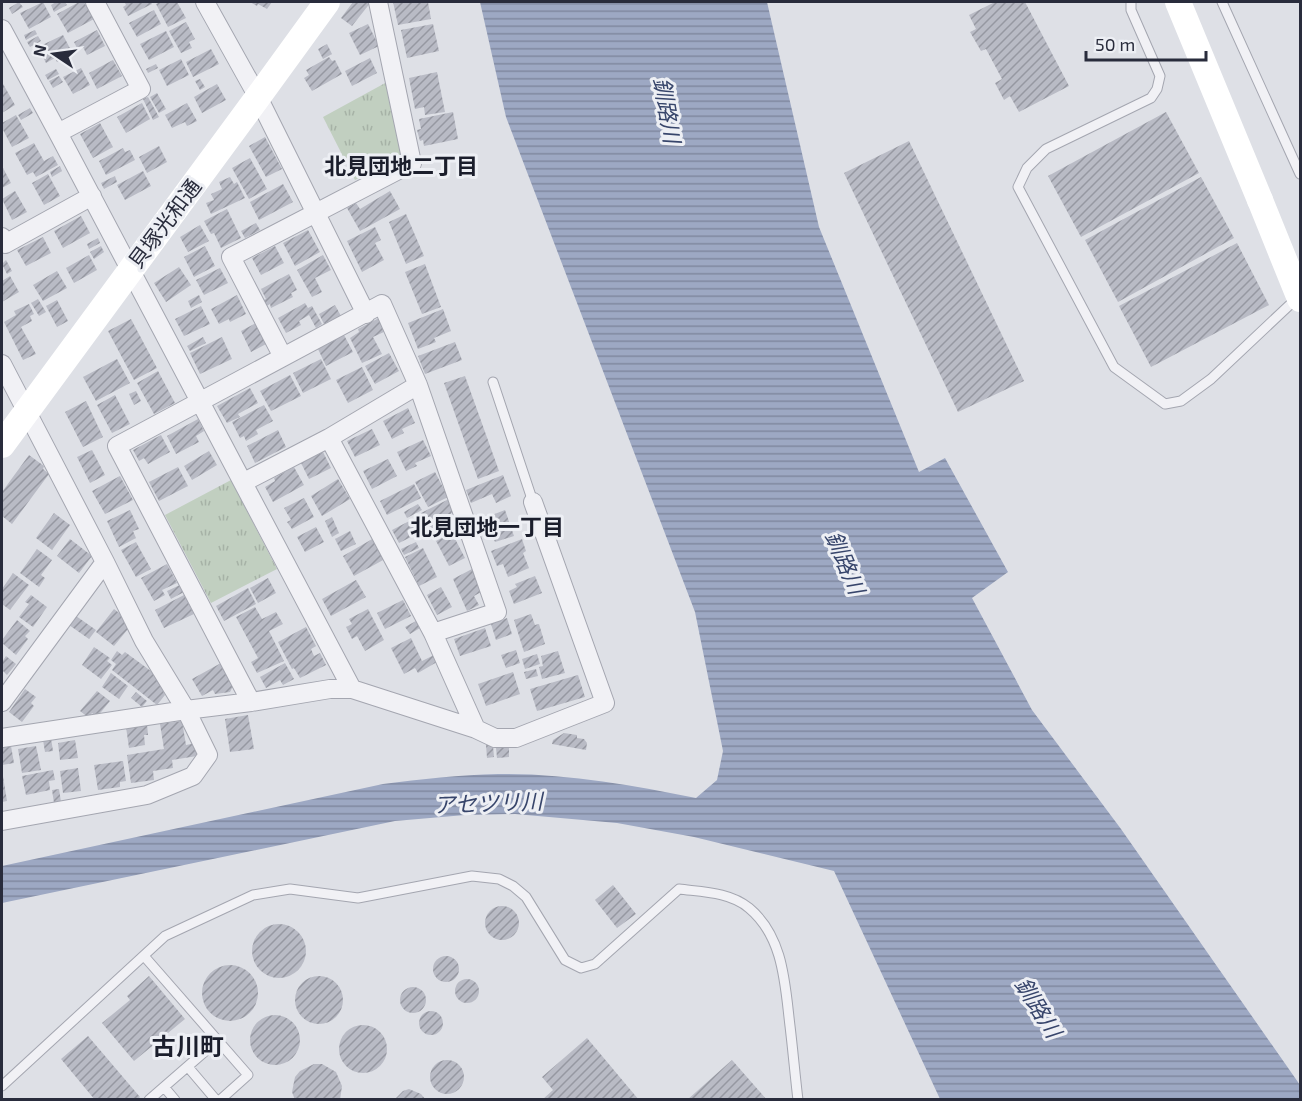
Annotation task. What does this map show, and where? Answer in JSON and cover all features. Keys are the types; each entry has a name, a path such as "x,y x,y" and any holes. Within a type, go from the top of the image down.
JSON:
{"street":[{"path":"58,132 141,89 95,2"},
{"path":"205,2 258,97 366,314"},
{"name":"貝塚光和通","path":"2,445 327,2"},
{"path":"283,357 231,257 412,163 378,2"},
{"path":"1178,2 1300,299"},
{"path":"2,29 352,689"},
{"path":"2,237 5,244 92,196"},
{"path":"251,702 117,446 381,304 418,386 497,612 433,633"},
{"path":"2,364 144,641 186,710 208,755 193,776 147,795 2,821"},
{"path":"244,482 329,438 418,386"},
{"path":"329,438 433,633 476,729"},
{"path":"2,738 330,689 352,689 476,729 495,738 516,738 605,703 534,502"},
{"path":"2,702 105,562"}],"lane":[{"path":"1131,2 1131,10 1160,76 1151,98 1046,149 1027,168 1018,187 1114,367 1165,404 1181,401 1210,379 1300,294"},
{"path":"1222,2 1300,174"},
{"path":"493,382 534,502"},
{"path":"2,1086 165,936 253,895 290,889 358,898 472,876 499,879 513,885 526,897 565,960 581,968 595,964 679,889 718,893 748,907 763,922 775,942 784,974 798,1100"},
{"path":"144,956 248,1075 218,1100 188,1067"},
{"path":"149,1100 218,1040"},
{"path":"164,1087 175,1100"}],"green space":[{"path":"387,82 402,156 355,180 323,117"},
{"path":"231,480 277,569 211,603 165,515"}],"water":[{"path":"480,2 767,2 819,227 919,472 945,458 1008,572 972,598 1032,710 1121,829 1300,1085 1300,1099 940,1099 834,871 694,837 617,823 515,814 465,815 395,821 2,903 2,866 383,784 455,776 523,774 598,781 696,798 717,780 723,751 695,612 506,117"}],"building":[{"path":"19,2 23,7 12,14 9,8"},
{"path":"43,2 51,17 29,29 20,13"},
{"path":"56,2 65,2 67,5 54,12 51,5"},
{"path":"79,2 84,2 94,19 68,33 57,14"},
{"path":"127,2 151,2 152,4 128,16 123,7"},
{"path":"177,2 186,18 168,27 156,4"},
{"path":"250,2 272,2 267,9"},
{"path":"353,2 371,2 352,26 341,18"},
{"path":"393,2 428,2 431,19 398,25"},
{"path":"995,2 1025,2 1069,86 1019,112 1010,96 1004,100 995,83 1002,79 986,49 981,51 970,32 976,29 969,15"},
{"path":"154,10 161,24 137,37 129,23"},
{"path":"186,22 195,39 189,42 192,48 181,53 169,31"},
{"path":"368,24 379,46 360,55 349,33"},
{"path":"433,24 439,51 407,58 401,30"},
{"path":"35,30 37,34 26,40 24,35"},
{"path":"97,30 105,46 87,55 83,47 78,50 74,42"},
{"path":"166,31 174,47 149,60 140,44"},
{"path":"63,35 73,54 57,62 55,58 46,63 38,47"},
{"path":"38,36 41,41 30,47 27,42"},
{"path":"327,44 332,54 323,59 318,49"},
{"path":"211,49 219,64 193,77 186,62"},
{"path":"329,57 332,61 335,60 342,74 312,91 304,78 309,75 306,70"},
{"path":"370,58 377,73 352,86 345,71"},
{"path":"181,59 189,75 167,86 159,70"},
{"path":"113,60 122,76 97,89 89,73"},
{"path":"156,64 158,68 148,73 146,69"},
{"path":"81,68 90,85 73,94 63,77"},
{"path":"56,69 59,74 48,80 45,75"},
{"path":"437,72 445,112 425,115 424,107 415,109 409,78"},
{"path":"59,76 63,82 53,88 49,81"},
{"path":"200,79 205,87 200,90 195,81"},
{"path":"2,82 15,105 2,113"},
{"path":"217,84 226,100 202,113 194,97"},
{"path":"157,93 166,109 159,113 150,97"},
{"path":"148,97 159,117 153,120 143,99"},
{"path":"142,103 150,119 126,133 117,117"},
{"path":"187,103 197,121 187,126 185,122 172,128 165,115"},
{"path":"30,108 33,113 21,120 18,115"},
{"path":"453,112 458,139 424,146 417,130 421,129 419,119"},
{"path":"1166,112 1199,173 1081,237 1048,176"},
{"path":"16,115 29,138 12,147 2,128 2,123"},
{"path":"100,123 113,147 93,158 80,134"},
{"path":"265,137 282,169 266,177 249,146"},
{"path":"909,141 1024,381 958,412 844,173"},
{"path":"34,143 44,161 53,156 58,165 36,177 33,172 27,175 15,153"},
{"path":"159,146 167,162 147,173 139,157"},
{"path":"123,148 125,152 130,150 135,160 106,175 99,161"},
{"path":"250,158 267,189 249,199 232,168"},
{"path":"2,166 11,183 2,188"},
{"path":"60,166 62,171 52,177 50,172"},
{"path":"143,171 151,186 125,200 117,185"},
{"path":"48,174 60,196 44,205 32,183"},
{"path":"115,176 117,182 104,189 101,183"},
{"path":"230,177 234,184 237,182 245,198 211,214 206,203 214,200 211,194 222,189 219,182"},
{"path":"1201,177 1234,238 1118,302 1085,240"},
{"path":"283,184 293,202 259,220 250,202"},
{"path":"15,191 27,212 12,220 2,199"},
{"path":"390,191 400,209 360,231 347,208 356,203 360,209"},
{"path":"227,209 241,238 221,248 214,233 211,234 204,221"},
{"path":"406,214 424,256 406,264 389,222"},
{"path":"81,216 90,233 63,248 54,231"},
{"path":"256,223 260,230 245,238 241,231"},
{"path":"200,225 209,241 188,252 180,237"},
{"path":"375,227 381,240 375,243 384,260 362,272 347,241"},
{"path":"308,230 320,252 295,266 283,243"},
{"path":"43,237 51,253 26,266 17,250"},
{"path":"98,238 100,243 89,249 87,244"},
{"path":"1237,243 1269,305 1151,367 1119,306"},
{"path":"101,246 104,252 94,259 90,252"},
{"path":"205,246 215,266 194,277 184,257"},
{"path":"275,246 284,263 261,275 252,258"},
{"path":"89,255 97,270 74,283 66,268"},
{"path":"323,255 331,270 315,278 322,292 312,297 297,270"},
{"path":"6,260 12,271 7,274 2,264"},
{"path":"425,264 441,307 422,314 405,272"},
{"path":"179,267 191,285 166,302 154,283"},
{"path":"220,268 228,283 204,295 196,280"},
{"path":"57,271 67,288 43,301 33,285"},
{"path":"289,274 297,290 291,293 293,297 271,308 270,304 265,307 261,301 266,299 261,289"},
{"path":"10,276 19,292 2,302 2,281"},
{"path":"199,295 202,302 191,308 188,301"},
{"path":"237,295 246,314 230,322 229,319 219,324 211,309"},
{"path":"38,299 46,312 39,316 31,303"},
{"path":"57,300 68,321 57,327 46,306"},
{"path":"305,303 308,308 312,306 322,324 316,328 309,315 299,321 301,325 286,333 278,318"},
{"path":"29,304 34,314 30,316 32,321 21,327 36,354 23,360 4,322 16,315 14,311"},
{"path":"335,305 341,316 324,324 319,314"},
{"path":"201,306 210,324 184,336 175,319"},
{"path":"443,309 451,331 434,338 436,342 418,349 408,323"},
{"path":"379,318 386,331 373,337 382,354 362,363 350,338 359,332 358,329"},
{"path":"131,319 157,368 134,380 108,331"},
{"path":"258,322 268,343 251,352 241,331"},
{"path":"344,335 353,352 326,366 318,349"},
{"path":"203,337 206,343 190,351 187,346"},
{"path":"222,337 232,359 200,374 190,353"},
{"path":"455,342 462,360 425,374 418,356"},
{"path":"389,353 399,371 375,384 365,366"},
{"path":"117,359 130,383 96,401 83,377"},
{"path":"321,359 331,379 303,393 293,373"},
{"path":"362,367 373,390 348,403 336,380"},
{"path":"158,371 175,403 154,414 137,383"},
{"path":"290,375 301,396 271,411 260,391"},
{"path":"465,376 499,471 478,479 444,383"},
{"path":"250,388 258,403 238,414 240,417 227,423 217,406"},
{"path":"136,391 141,401 134,405 129,394"},
{"path":"115,395 130,424 112,433 97,405"},
{"path":"86,401 103,437 83,447 65,412"},
{"path":"264,405 273,421 256,430 258,434 246,441 244,436 240,438 232,422"},
{"path":"408,408 415,423 402,429 404,433 392,439 383,421"},
{"path":"198,419 204,431 196,436 199,442 176,454 167,436"},
{"path":"372,429 380,445 355,457 347,441"},
{"path":"278,430 286,447 255,463 247,446"},
{"path":"161,435 170,452 148,464 144,458 139,461 133,450"},
{"path":"423,440 431,456 415,463 417,466 406,471 397,452"},
{"path":"92,450 105,475 90,483 77,457"},
{"path":"209,451 217,465 192,480 184,466"},
{"path":"323,452 331,468 309,479 301,463"},
{"path":"29,455 44,466 43,469 49,474 12,524 2,516 2,492"},
{"path":"388,459 397,476 372,489 363,471"},
{"path":"178,467 188,486 159,501 149,482"},
{"path":"294,467 304,485 273,502 265,487 275,481 274,478"},
{"path":"435,472 448,497 428,507 415,482"},
{"path":"503,475 511,496 496,503 492,494 471,503 466,490"},
{"path":"120,476 133,500 105,514 92,491"},
{"path":"338,479 350,499 322,516 311,496"},
{"path":"414,484 421,498 387,515 380,501"},
{"path":"304,498 314,517 292,529 287,522 291,520 284,508"},
{"path":"449,499 455,511 451,513 454,520 440,527 442,531 433,536 421,513"},
{"path":"418,504 422,510 407,518 404,512"},
{"path":"130,510 139,529 133,531 136,538 119,547 107,521"},
{"path":"505,510 514,536 495,542 488,524 481,527 479,520"},
{"path":"54,513 70,525 52,550 36,538"},
{"path":"419,516 425,530 399,543 392,530"},
{"path":"332,517 339,533 332,537 325,521"},
{"path":"316,527 324,542 305,552 297,537"},
{"path":"350,531 356,544 341,551 335,539"},
{"path":"452,533 465,558 449,566 436,541"},
{"path":"374,538 385,559 354,576 343,556"},
{"path":"70,539 92,556 79,573 57,556"},
{"path":"522,539 526,551 523,553 529,568 508,577 503,564 497,566 491,551"},
{"path":"136,542 151,569 136,577 121,550"},
{"path":"416,542 419,548 404,555 401,549"},
{"path":"423,548 437,577 419,586 405,557"},
{"path":"37,549 52,560 41,575 45,578 39,587 20,573"},
{"path":"167,564 177,583 162,590 165,595 154,601 141,578"},
{"path":"472,569 483,591 474,596 479,605 467,611 453,579"},
{"path":"13,573 29,585 10,610 2,604 2,589"},
{"path":"535,576 542,593 514,604 509,591 517,587 515,584"},
{"path":"268,578 276,593 258,603 250,588"},
{"path":"356,580 366,597 331,616 322,599"},
{"path":"180,585 184,592 171,599 167,591"},
{"path":"441,587 452,607 437,615 427,595"},
{"path":"248,588 256,604 224,621 216,606"},
{"path":"31,595 47,607 33,627 19,617 29,604 25,602"},
{"path":"184,595 194,614 164,628 155,610"},
{"path":"403,600 411,616 385,629 377,613"},
{"path":"255,607 262,619 276,612 283,624 269,631 284,661 257,673 251,662 258,658 236,617"},
{"path":"114,609 123,616 128,629 114,646 96,632"},
{"path":"368,609 384,640 365,651 357,636 352,639 346,627 352,624 349,619"},
{"path":"531,614 535,625 539,624 545,644 524,652 514,620"},
{"path":"76,616 96,630 89,639 69,625"},
{"path":"507,618 512,634 496,640 491,624"},
{"path":"17,620 30,631 25,636 28,639 16,655 2,643 2,640"},
{"path":"416,621 420,628 410,634 405,627"},
{"path":"306,627 316,646 311,649 314,656 320,653 326,665 300,678 294,668 292,669 278,642"},
{"path":"485,628 491,646 460,656 454,639"},
{"path":"411,638 422,661 434,655 437,662 418,673 415,668 404,674 391,648"},
{"path":"94,647 110,658 107,661 112,665 101,679 82,665"},
{"path":"516,650 520,663 506,668 501,655"},
{"path":"117,651 122,655 125,652 155,674 165,695 157,705 112,670 116,664 111,660"},
{"path":"558,651 565,673 542,679 539,667 543,666 541,656"},
{"path":"537,654 540,664 525,669 522,659"},
{"path":"6,656 16,664 7,675 2,670 2,662"},
{"path":"221,663 233,686 230,692 215,694 213,690 202,696 192,679"},
{"path":"285,663 294,679 283,685 280,680 266,688 260,677"},
{"path":"536,669 538,676 526,679 524,672"},
{"path":"513,672 520,694 486,706 478,684"},
{"path":"111,673 128,686 119,699 102,687"},
{"path":"578,675 585,697 537,711 530,689"},
{"path":"25,689 36,697 31,703 34,706 22,722 9,712"},
{"path":"97,691 110,701 97,717 92,713 89,718 80,711"},
{"path":"136,692 147,701 142,707 131,698"},
{"path":"248,715 254,749 230,752 225,719"},
{"path":"182,721 186,745 196,743 197,756 172,760 173,768 153,771 154,780 131,783 127,755 164,749 160,724"},
{"path":"147,724 148,735 144,735 145,745 129,748 126,727"},
{"path":"564,733 577,735 577,738 584,739 587,743 586,750 552,744 553,740"},
{"path":"51,738 53,751 45,752 43,740"},
{"path":"75,740 78,758 60,760 58,743"},
{"path":"486,745 493,745 494,757 487,758"},
{"path":"11,746 14,763 2,765 2,748"},
{"path":"36,746 41,770 22,773 18,749"},
{"path":"509,747 509,757 497,758 496,748"},
{"path":"123,761 126,781 120,782 120,787 98,790 94,765"},
{"path":"78,768 81,791 63,793 60,771"},
{"path":"2,770 7,801 2,802"},
{"path":"53,770 55,780 49,781 50,790 26,795 22,776"},
{"path":"59,789 61,802 54,803 52,790"},
{"path":"613,885 636,914 617,928 595,900"},
{"path":"502,906 514,911 519,923 514,935 502,940 490,935 485,923 490,911"},
{"path":"274,924 284,924 294,928 302,936 306,951 302,966 294,974 284,978 274,978 264,974 256,966 252,956 252,946 256,936 264,928"},
{"path":"446,956 455,960 459,969 455,978 446,982 437,978 433,969 437,960"},
{"path":"230,965 241,967 250,973 256,982 258,993 256,1004 250,1013 241,1019 230,1021 219,1019 210,1013 204,1004 202,993 204,982 210,973 219,967"},
{"path":"149,976 185,1019 134,1061 102,1023 130,1000 127,996"},
{"path":"314,976 324,976 339,986 343,1000 342,1009 333,1020 324,1024 314,1024 299,1014 295,1005 295,995 305,980"},
{"path":"467,979 476,982 479,991 476,1000 467,1003 458,1000 455,991 458,982"},
{"path":"413,987 422,991 426,1000 422,1009 413,1013 404,1009 400,1000 404,991"},
{"path":"431,1011 436,1012 442,1018 442,1028 436,1034 431,1035 426,1034 420,1028 419,1023 420,1018 426,1012"},
{"path":"275,1015 293,1022 300,1040 293,1058 275,1065 257,1058 250,1040 257,1022"},
{"path":"358,1025 368,1025 383,1035 387,1049 386,1058 377,1069 368,1073 358,1073 343,1063 339,1054 339,1044 349,1029"},
{"path":"88,1036 140,1097 137,1100 95,1100 61,1059"},
{"path":"587,1038 639,1100 542,1100 553,1090 542,1077"},
{"path":"447,1060 459,1065 464,1077 459,1089 447,1094 435,1089 430,1077 435,1065"},
{"path":"732,1060 767,1100 687,1100"},
{"path":"314,1064 322,1064 336,1072 342,1086 340,1100 295,1100 292,1092 295,1077 300,1071"},
{"path":"409,1089 421,1094 426,1100 394,1100 403,1091"}],"district":[{"name":"北見団地二丁目","path":"401,165"},
{"name":"北見団地一丁目","path":"487,526"},
{"name":"古川町","path":"188,1045"}],"water label":[{"name":"釧路川","path":"668,110"},
{"name":"釧路川","path":"846,562"},
{"name":"アセツリ川","path":"488,802"},
{"name":"釧路川","path":"1039,1007"}]}
